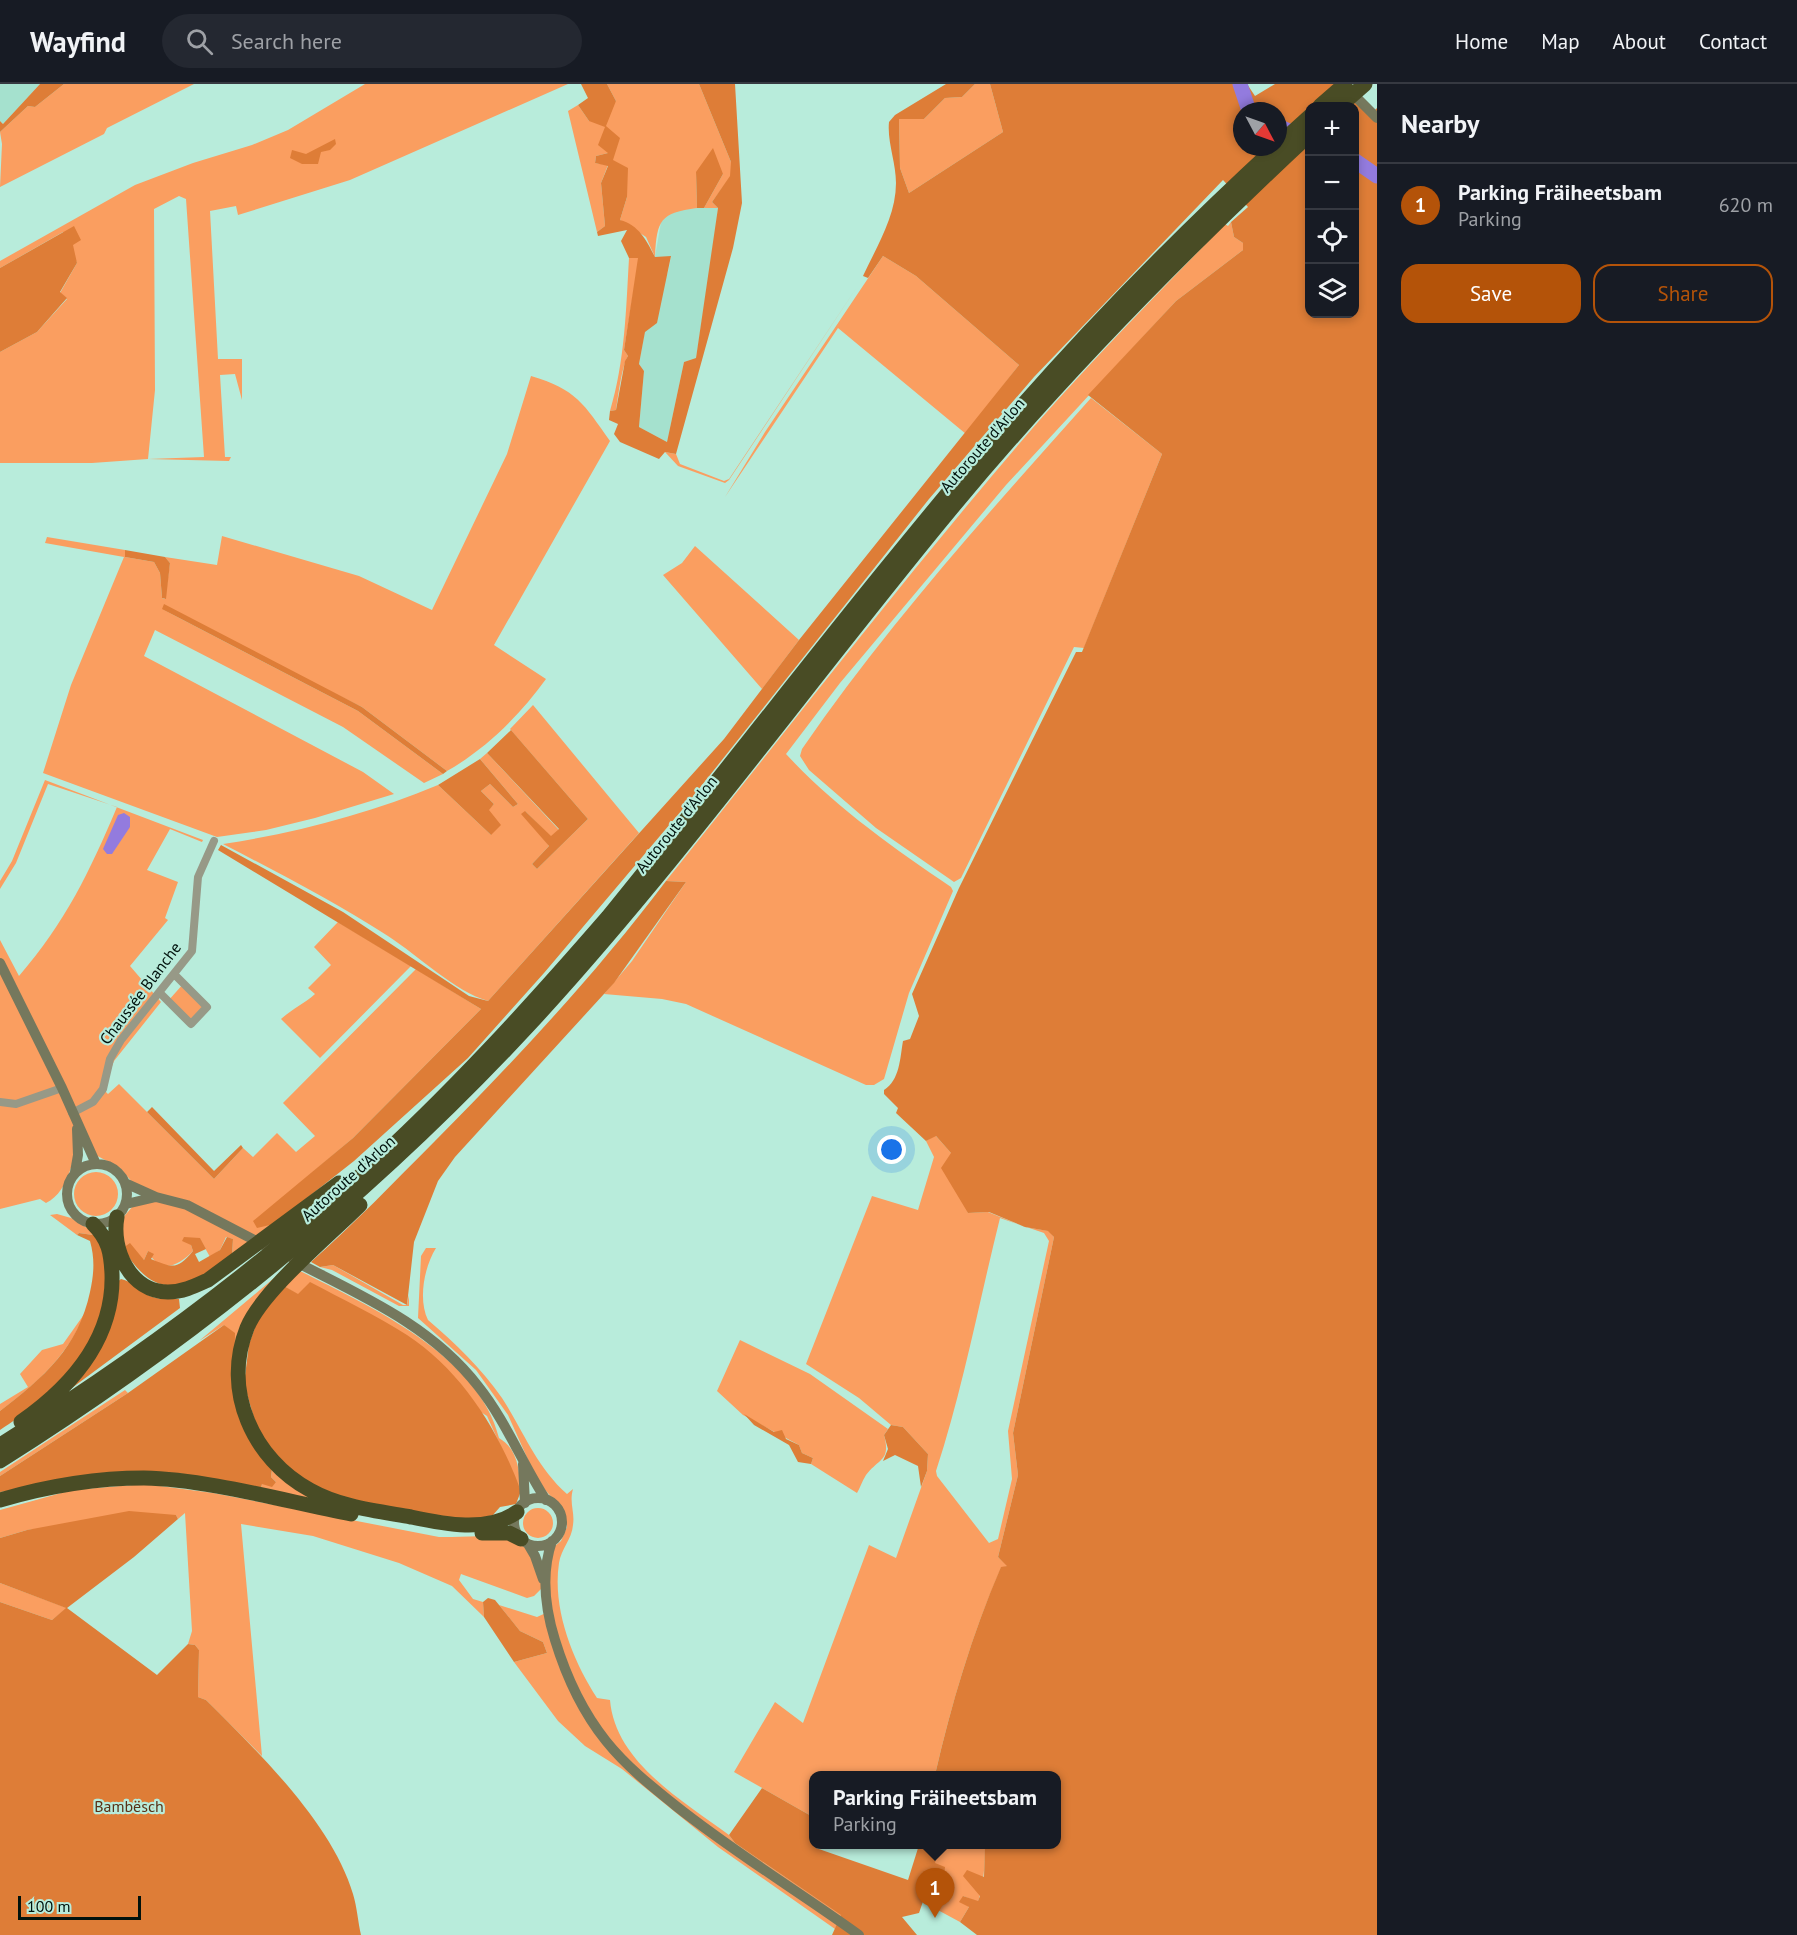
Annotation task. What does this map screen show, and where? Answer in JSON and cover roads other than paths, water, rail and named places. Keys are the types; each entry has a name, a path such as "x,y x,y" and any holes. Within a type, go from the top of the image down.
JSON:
{"highway":[{"path":"1324,102 1344,84"},
{"path":"1345,102 1365,84"},
{"name":"Autoroute d'Arlon","path":"1287,137 1305,121"},
{"name":"Autoroute d'Arlon","path":"0,1445 105,1378 185,1320 284,1241 360,1176 449,1090 556,977 688,819 944,498 1098,323 1215,213 1305,138"},
{"name":"Autoroute d'Arlon","path":"0,1461 128,1377 313,1234 412,1144 527,1026 617,925 947,513 1032,413 1268,156"},
{"path":"412,1144 394,1172 265,1299 247,1328 240,1360 239,1389 248,1426 264,1452 285,1474 311,1491 347,1505 439,1523 473,1524 495,1523 521,1507"},
{"path":"121,1210 114,1233 125,1264 132,1276 157,1291 186,1290 208,1280 340,1181 360,1176"},
{"path":"0,1436 59,1392 95,1347 105,1321 112,1283 108,1243 93,1224"},
{"path":"0,1500 69,1482 145,1478 228,1490 439,1531 509,1533 525,1541"}],"main road":[{"path":"1344,84 1377,117"},
{"path":"0,963 62,1088 77,1126 96,1164"},
{"path":"77,1126 78,1155 75,1172 67,1186 67,1203 77,1218 93,1224 110,1222 121,1210 156,1197"},
{"path":"75,1172 96,1164 113,1168 125,1183 156,1197 187,1206 392,1312 447,1352 491,1403 546,1500 558,1509 561,1515 561,1530 552,1541 547,1557 545,1585"},
{"path":"121,1210 125,1183"},
{"path":"523,1461 521,1507 515,1526 535,1556 545,1585 553,1633 562,1664 589,1717 620,1756 660,1793 730,1848 859,1935"},
{"path":"521,1507 532,1499 546,1500"},
{"path":"525,1541 541,1546 552,1541"}],"street":[{"name":"Chaussée Blanche","path":"72,1113 93,1102 98,1096 103,1089 110,1059 122,1040 176,975 192,951 198,877 214,841"},
{"path":"160,993 190,1024 207,1007 176,975"},
{"path":"0,1102 16,1104 62,1088"}],"waterway":[{"path":"1240,84 1246,102"},
{"path":"1287,130 1303,137"},
{"path":"1359,163 1377,176"}],"place":[{"name":"Parking Fräiheetsbam","path":"935,1918"}],"park label":[{"name":"Bambësch","path":"129,1806"}]}
